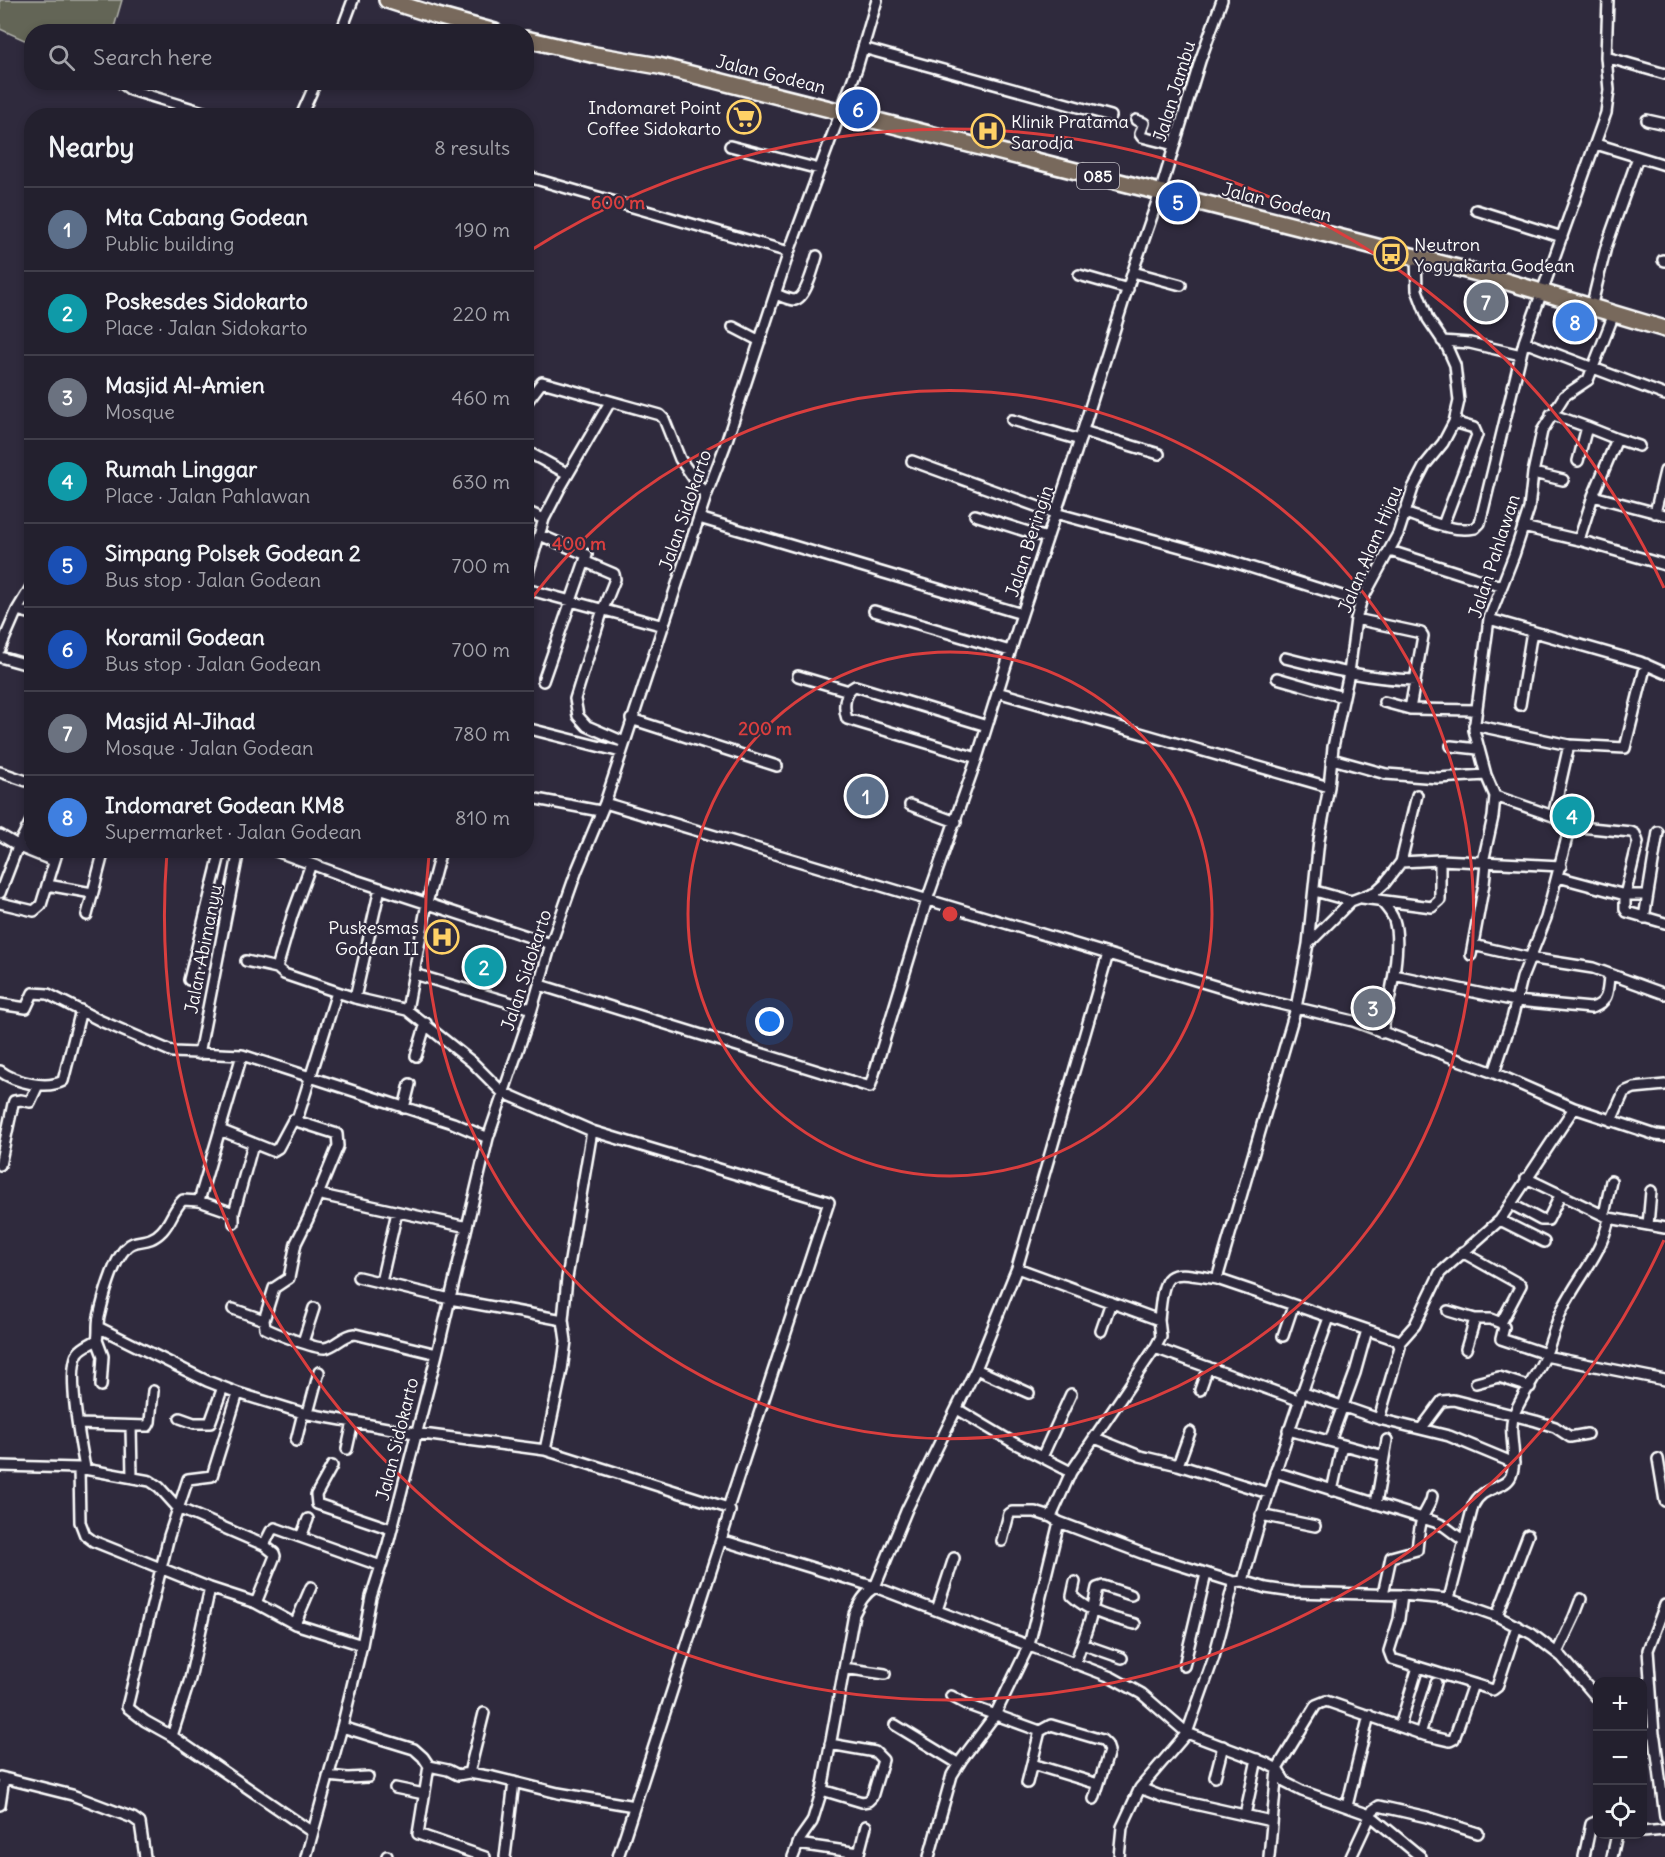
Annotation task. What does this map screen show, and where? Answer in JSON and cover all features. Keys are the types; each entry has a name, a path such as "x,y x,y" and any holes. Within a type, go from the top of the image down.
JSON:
{"main road":[{"path":"387,0 466,24"},
{"name":"Jalan Godean","path":"534,41 595,55 659,66 1416,257 1665,329"}],"street":[{"path":"344,24 353,0"},
{"name":"Jalan Sidokarto","path":"306,1857 342,1727 371,1597 437,1354 488,1138 502,1092 540,985 551,944 603,807 706,496 725,446 789,252 841,112 877,0"},
{"name":"Jalan Jambu","path":"1160,193 1222,0"},
{"path":"1404,513 1443,525 1472,529 1480,523 1524,342 1606,113 1609,90 1606,57 1608,0"},
{"path":"863,48 1111,116"},
{"path":"1606,57 1665,74"},
{"path":"130,90 190,108"},
{"path":"305,108 312,90"},
{"path":"1136,120 1144,123 1140,134 1142,137 1174,145"},
{"path":"1647,120 1665,124"},
{"path":"1596,144 1665,165"},
{"path":"729,146 819,169"},
{"path":"1591,308 1610,238 1638,157"},
{"path":"534,179 789,252"},
{"name":"Jalan Beringin","path":"540,985 870,1087 927,900 956,822 1132,272 1160,193"},
{"path":"1476,210 1562,237"},
{"path":"776,294 798,300 803,294 817,256"},
{"name":"Jalan Alam Hijau","path":"1216,1280 1296,1008 1308,944 1319,840 1349,673 1356,619 1361,602 1390,552 1425,465 1443,443 1454,423 1459,401 1455,365 1434,329 1417,290 1416,257"},
{"path":"1132,272 1181,285"},
{"path":"1079,275 1128,289"},
{"name":"Jalan Pahlawan","path":"1495,796 1478,749 1474,725 1489,619 1523,527 1530,502 1533,473 1542,431 1564,396 1588,380 1614,314"},
{"path":"733,327 760,340"},
{"path":"1442,340 1521,355"},
{"path":"1524,342 1665,395"},
{"path":"534,392 542,381 660,415 680,459 706,496"},
{"path":"534,555 544,519 610,402"},
{"path":"1551,414 1617,440 1639,446"},
{"path":"1011,420 1159,454"},
{"path":"1443,525 1477,435 1474,428 1454,423"},
{"path":"1578,461 1587,427"},
{"path":"1579,540 1593,496 1617,440"},
{"path":"534,455 568,474"},
{"path":"912,461 1055,513 1221,558 1361,602"},
{"path":"1593,496 1660,514 1665,472"},
{"path":"1533,473 1563,480"},
{"path":"534,515 544,519"},
{"path":"975,515 1047,538"},
{"path":"699,518 1022,614"},
{"path":"1523,527 1579,540 1665,565"},
{"path":"540,536 587,555 543,681"},
{"path":"1390,552 1500,586"},
{"path":"586,562 615,576 575,699 578,716 586,726 624,742"},
{"path":"534,591 664,627"},
{"path":"0,649 24,598"},
{"path":"17,610 24,612"},
{"path":"874,611 1010,651"},
{"path":"1356,619 1421,633 1423,636 1410,709"},
{"path":"1489,619 1646,664 1665,673"},
{"path":"1520,705 1532,631"},
{"path":"0,657 24,664"},
{"path":"1285,658 1349,673 1387,679 1415,680"},
{"path":"1474,725 1569,745 1625,748 1646,664"},
{"path":"798,676 849,691"},
{"path":"1277,678 1343,698"},
{"path":"977,758 847,719 844,707 849,691 855,686 987,726"},
{"path":"997,692 1329,787"},
{"path":"1384,702 1410,709 1477,710"},
{"path":"632,719 777,766"},
{"path":"534,730 621,752"},
{"path":"1553,816 1569,745"},
{"path":"1451,746 1478,749"},
{"path":"1332,759 1386,774 1437,778 1486,775"},
{"path":"0,772 24,780"},
{"path":"1308,944 1355,900 1375,892 1401,862 1418,795"},
{"path":"1471,956 1495,796 1553,816 1570,826 1635,834 1638,842 1625,895 1625,909 1627,912 1644,918 1665,923"},
{"path":"534,798 603,807 927,900 1255,998 1353,1021 1494,1073 1574,1108 1665,1136"},
{"path":"910,805 956,822"},
{"path":"1494,1073 1529,958 1558,877 1570,826"},
{"path":"1644,918 1647,895 1661,843 1658,831"},
{"path":"0,893 24,834"},
{"path":"0,835 24,848"},
{"path":"47,858 54,861"},
{"path":"0,903 34,911 41,905 55,858"},
{"path":"87,915 102,858"},
{"path":"189,980 219,858"},
{"name":"Jalan Abimanyu","path":"199,1054 237,858"},
{"path":"296,858 551,944"},
{"path":"407,1010 427,903 439,858"},
{"path":"1315,891 1355,900 1432,907 1440,900 1440,860"},
{"path":"1401,862 1440,860 1561,866"},
{"path":"277,968 292,916 311,864"},
{"path":"1558,877 1625,895 1647,895"},
{"path":"47,885 92,893"},
{"path":"355,998 380,888"},
{"path":"1381,901 1394,918 1396,930 1395,975 1382,1033"},
{"path":"1473,945 1529,958 1593,968 1665,994"},
{"path":"793,1857 798,1844 812,1822 822,1790 854,1614 861,1600 875,1587 907,1509 976,1369 1017,1268 1108,954"},
{"path":"246,961 277,968 284,974 355,998 407,1010 472,1062 502,1092 592,1131 830,1202 728,1508 730,1510 721,1540 618,1857"},
{"path":"414,974 532,1009"},
{"path":"1395,975 1516,1001 1591,1008 1600,1006 1604,1002 1609,974"},
{"path":"0,1004 26,1008 31,995 39,992 48,994 101,1022 173,1052 242,1056 453,1123 488,1138"},
{"path":"297,1120 337,992"},
{"path":"0,1071 38,1085 63,1081 81,1010"},
{"path":"416,1056 426,1023"},
{"path":"199,1201 242,1056"},
{"path":"404,1108 410,1084"},
{"path":"0,1165 14,1101 30,1102 38,1085"},
{"path":"1611,1121 1621,1097 1628,1090 1665,1085"},
{"path":"1379,1419 1399,1343 1415,1325 1440,1273 1500,1220 1574,1108"},
{"path":"220,1131 276,1151 291,1121 297,1120 337,1134 338,1146 296,1243 289,1278 274,1288 264,1320 266,1329 325,1348 355,1334 437,1354"},
{"path":"545,1450 562,1370 566,1341 563,1320 567,1278 592,1131"},
{"path":"101,1386 103,1356 97,1340 98,1320 112,1273 126,1246 151,1241 164,1230 183,1200 199,1201 234,1218 253,1144"},
{"path":"1526,1178 1606,1217 1665,1228"},
{"path":"1449,1599 1476,1498 1509,1479 1514,1463 1512,1432 1514,1414 1546,1355 1563,1308 1592,1263 1600,1246 1611,1181"},
{"path":"1648,1225 1651,1191"},
{"path":"317,1194 467,1227"},
{"path":"1511,1204 1541,1220 1548,1220 1560,1196"},
{"path":"381,1282 397,1212"},
{"path":"1500,1220 1544,1242"},
{"path":"1462,1252 1521,1285 1501,1323"},
{"path":"1017,1268 1159,1320"},
{"path":"929,1857 952,1775 995,1715 1029,1645 1055,1520 1071,1472 1161,1337 1159,1320 1161,1297 1166,1281 1179,1273 1216,1280 1397,1340 1399,1343"},
{"path":"358,1277 450,1299 563,1320"},
{"path":"1101,1331 1111,1302"},
{"path":"1283,1336 1293,1306"},
{"path":"303,1342 314,1308"},
{"path":"233,1309 264,1320"},
{"path":"1448,1311 1475,1319 1491,1319 1501,1323 1504,1327 1501,1339 1546,1355 1665,1380"},
{"path":"1119,1857 1122,1827 1140,1788 1187,1733 1288,1430 1329,1318"},
{"path":"1466,1349 1475,1319"},
{"path":"98,1327 223,1388 305,1413 416,1432 545,1450 728,1508"},
{"path":"1330,1441 1367,1330"},
{"path":"97,1340 76,1355 74,1370 82,1468 80,1522 86,1535 93,1541 210,1588 256,1603 295,1624 362,1645"},
{"path":"1155,1348 1300,1396 1449,1436 1514,1463"},
{"path":"1200,1389 1208,1367"},
{"path":"976,1369 1029,1393"},
{"path":"296,1441 319,1372"},
{"path":"1476,1383 1499,1377 1530,1387"},
{"path":"180,1418 210,1423 223,1388"},
{"path":"78,1424 148,1426 153,1391"},
{"path":"237,1393 212,1476 188,1479 162,1567 128,1707 145,1721 172,1736 312,1832"},
{"path":"1042,1457 1071,1394"},
{"path":"1422,1429 1442,1401 1453,1400 1514,1414 1555,1427 1570,1437 1587,1434"},
{"path":"957,1409 1071,1472"},
{"path":"347,1449 353,1422"},
{"path":"131,1426 132,1477"},
{"path":"1288,1430 1384,1456"},
{"path":"1178,1465 1190,1432"},
{"path":"1095,1438 1140,1456 1178,1465 1268,1493"},
{"path":"1376,1504 1387,1440"},
{"path":"1332,1491 1342,1444"},
{"path":"1658,1459 1665,1501"},
{"path":"0,1466 82,1468 155,1483 178,1508 272,1550 275,1556 256,1603"},
{"path":"332,1466 316,1495 317,1504 391,1529"},
{"path":"1275,1472 1444,1526 1464,1541"},
{"path":"1383,1594 1391,1557 1417,1550 1422,1518 1432,1496"},
{"path":"1002,1541 1007,1517 1012,1512 1035,1512 1143,1554 1206,1574 1266,1588 1293,1592 1383,1594 1449,1599 1497,1616 1549,1645 1593,1694"},
{"path":"1261,1515 1315,1526"},
{"path":"302,1538 308,1519"},
{"path":"264,1545 275,1528 381,1566"},
{"path":"1497,1616 1528,1535"},
{"path":"721,1540 875,1587 1128,1685 1142,1694 1187,1733 1257,1759 1277,1769 1286,1783 1302,1791 1370,1815 1421,1857"},
{"path":"937,1610 954,1558"},
{"path":"1184,1666 1206,1574"},
{"path":"1075,1582 1072,1596 1092,1611 1135,1624"},
{"path":"1075,1664 1099,1586 1131,1595"},
{"path":"295,1624 311,1587"},
{"path":"172,1736 190,1679 210,1588"},
{"path":"1402,1595 1399,1618 1389,1651 1392,1659 1473,1684 1496,1689 1517,1626"},
{"path":"1557,1653 1581,1599"},
{"path":"1665,1605 1648,1650 1654,1734 1665,1817"},
{"path":"1082,1644 1122,1658"},
{"path":"1400,1726 1418,1667"},
{"path":"844,1668 885,1674"},
{"path":"1420,1734 1436,1683"},
{"path":"1269,1857 1277,1769 1316,1705 1326,1701 1420,1734 1450,1741 1454,1739 1473,1684"},
{"path":"951,1696 968,1706 1040,1731"},
{"path":"469,1773 484,1713"},
{"path":"1347,1806 1369,1715"},
{"path":"895,1725 959,1764"},
{"path":"1027,1783 1040,1731 1051,1725 1102,1740 1107,1744 1109,1751 1094,1799"},
{"path":"342,1727 414,1749 423,1757 429,1766 418,1834 485,1857"},
{"path":"1647,1732 1654,1734"},
{"path":"822,1790 862,1802 868,1801 872,1797 883,1760 875,1752 830,1744"},
{"path":"1215,1776 1223,1746"},
{"path":"1245,1815 1257,1759"},
{"path":"1032,1764 1098,1784"},
{"path":"429,1766 448,1770 458,1775 469,1773 558,1793 634,1806"},
{"path":"328,1776 369,1777"},
{"path":"0,1805 2,1778 72,1795 141,1823 145,1857"},
{"path":"505,1857 514,1782"},
{"path":"395,1788 424,1794"},
{"path":"1140,1788 1162,1797 1271,1821"},
{"path":"1351,1857 1370,1815 1379,1806 1478,1833"},
{"path":"1580,1857 1593,1824"},
{"path":"798,1844 858,1855 866,1826"},
{"path":"1647,1832 1665,1830"},
{"path":"1612,1857 1616,1839"}],"green space":[{"path":"0,0 122,0 115,24 24,24 24,40 0,29"}],"place":[{"name":"Koramil Godean","path":"858,109"},
{"name":"Indomaret Point Coffee Sidokarto","path":"744,117"},
{"name":"Klinik Pratama Sarodja","path":"988,131"},
{"name":"Simpang Polsek Godean 2","path":"1178,202"},
{"name":"Neutron Yogyakarta Godean","path":"1391,254"},
{"name":"Masjid Al-Jihad","path":"1486,302"},
{"name":"Indomaret Godean KM8","path":"1575,322"},
{"name":"Mta Cabang Godean","path":"866,796"},
{"name":"Rumah Linggar","path":"1572,816"},
{"name":"Puskesmas Godean II","path":"442,937"},
{"name":"Poskesdes Sidokarto","path":"484,967"},
{"name":"Masjid Al-Amien","path":"1373,1008"}]}
